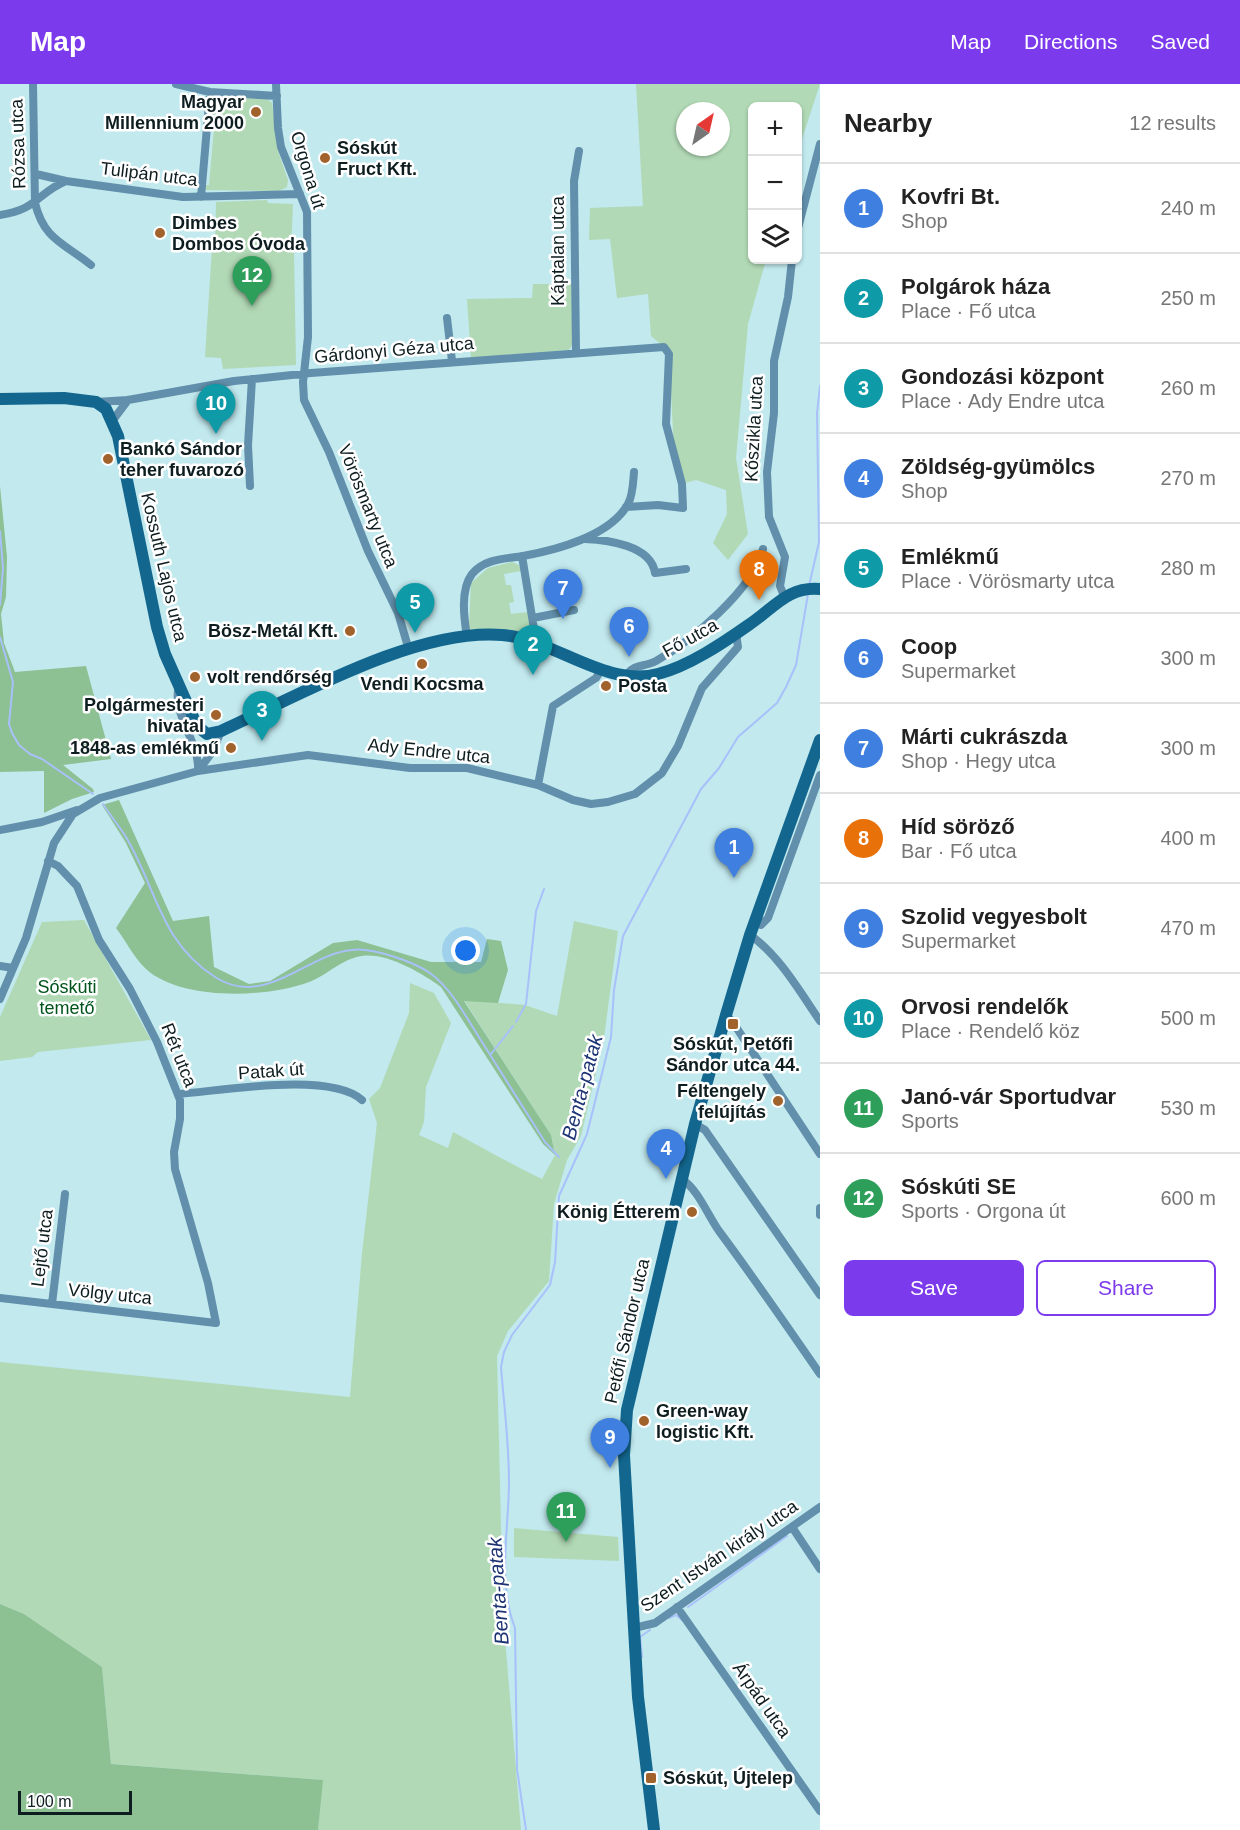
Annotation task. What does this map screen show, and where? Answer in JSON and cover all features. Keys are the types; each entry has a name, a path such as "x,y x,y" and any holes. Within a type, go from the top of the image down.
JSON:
{"street":[{"name":"Rózsa utca","path":"33,84 35,203"},
{"path":"176,84 210,92 277,96"},
{"name":"Orgona út","path":"276,84 281,147 307,213 308,337 304,374"},
{"path":"201,197 210,92"},
{"path":"802,213 820,144"},
{"name":"Káptalan utca","path":"576,352 574,181 579,151"},
{"name":"Tulipán utca","path":"36,174 66,181 201,197 300,194"},
{"path":"0,215 17,212 35,203 66,181"},
{"path":"35,203 39,220 47,233 91,265"},
{"name":"Kőszikla utca","path":"788,594 780,586 785,557 769,517 767,466 774,413 774,361 788,297 792,264"},
{"path":"447,318 452,361"},
{"name":"Gárdonyi Géza utca","path":"96,402 128,400 252,379 452,361 664,347 669,354 666,424 682,484 683,508 658,505 626,507"},
{"name":"Vörösmarty utca","path":"304,374 303,392 308,410 329,453 368,551 398,613 409,650"},
{"path":"250,486 248,445 252,379"},
{"path":"0,399 64,399 96,402 106,409 113,420 128,400"},
{"name":"Kossuth Lajos utca","path":"113,420 157,627 179,686 199,730 207,734 221,731"},
{"path":"585,539 626,507 632,492 634,472"},
{"path":"598,530 601,540"},
{"path":"467,637 465,596 473,573 494,560 522,556 585,539 601,540 630,548 651,561 655,573 686,569"},
{"path":"627,674 635,667 658,660 718,614 744,584 760,561 764,549"},
{"path":"522,556 533,618 532,642"},
{"path":"788,594 820,589"},
{"name":"Fő utca","path":"221,731 323,684 409,650 467,637 503,635 532,642 602,669 644,676 662,673 736,633 788,594"},
{"path":"533,618 574,610"},
{"name":"Ady Endre utca","path":"0,830 49,820 66,812 78,810 100,798 198,771 308,755 410,768 467,768 538,785 573,801 600,804 635,794 657,779 678,746 702,688 738,647 736,633"},
{"path":"538,785 554,706 596,678 602,669"},
{"path":"179,686 177,702 199,757 198,771"},
{"path":"198,771 213,751 221,731"},
{"name":"Petőfi Sándor utca","path":"654,1830 642,1735 624,1433 634,1378 695,1124 752,929 820,741"},
{"path":"213,751 222,768"},
{"path":"820,775 768,918 761,925 752,929 820,1021"},
{"path":"0,999 36,909 48,861 60,831 78,810"},
{"path":"49,820 60,831"},
{"name":"Rét utca","path":"48,861 58,866 77,886 94,931 154,1034 178,1094 181,1109 174,1152 175,1169 208,1283 216,1323"},
{"path":"0,966 13,968"},
{"path":"726,1015 820,1154"},
{"name":"Patak út","path":"178,1094 311,1084 341,1087 362,1100"},
{"path":"695,1124 705,1130 820,1295"},
{"path":"682,1179 690,1184 719,1231 817,1362 820,1374"},
{"name":"Lejtő utca","path":"52,1304 65,1194"},
{"name":"Völgy utca","path":"0,1298 216,1323"},
{"name":"Szent István király utca","path":"634,1628 654,1623 820,1508"},
{"path":"792,1527 820,1569"},
{"name":"Árpád utca","path":"677,1607 820,1811"}],"green space":[{"path":"636,84 820,84 802,139 802,102 748,102 748,264 765,264 748,324 736,458 748,534 728,560 713,543 727,514 726,490 696,480 685,483 674,453 669,351 651,336 648,294 617,298 610,239 589,240 590,208 643,206"},
{"path":"220,96 266,98 272,103 279,154 288,180 287,187 279,191 204,190 204,185 209,185 214,129 210,128 213,102"},
{"path":"267,200 268,203 293,204 291,252 294,252 296,365 223,369 221,358 205,357 212,248 233,248 233,246 215,245 216,202"},
{"path":"533,284 573,284 572,345 569,350 471,358 467,299 532,298"},
{"path":"0,486 7,557 6,597 1,614 4,643 15,672 86,666 111,759 63,765 94,792 72,799 44,813 44,771 0,772"},
{"path":"512,562 519,565 521,571 504,574 506,585 511,585 514,602 509,603 511,614 528,612 530,624 526,635 472,632 469,627 471,583 488,568"},
{"path":"119,800 173,921 209,916 214,967 249,984 270,981 333,943 357,940 431,962 481,962 487,939 501,941 508,970 498,1003 464,1001 551,1135 555,1155 543,1144 441,987 393,960 372,956 355,957 309,982 271,991 248,993 202,991 180,987 161,979 146,969 116,928 145,883 126,843 102,805"},
{"name":"Sóskúti temető","path":"84,920 151,1040 38,1052 32,1057 0,1061 0,1017 42,922"},
{"path":"574,921 618,931 604,1038 581,1136 567,1160 554,1204 549,1281 508,1331 497,1356 503,1614 521,1830 318,1830 322,1780 111,1764 102,1667 24,1614 0,1604 0,1362 350,1397 362,1253 377,1123 369,1099 380,1088 409,1013 410,983 434,993 451,1023 426,1087 424,1122 419,1135 448,1148 453,1132 542,1179 555,1155 551,1135 464,1000 525,1005 557,1016"},
{"path":"514,1528 618,1537 619,1561 514,1557"},
{"path":"0,1604 24,1614 102,1667 111,1764 323,1780 318,1830 0,1830"}],"waterway":[{"name":"Benta-patak","path":"809,586 819,542 817,413 820,386"},
{"path":"0,531 3,568 0,605"},
{"name":"Benta-patak","path":"526,1830 517,1769 515,1628 506,1593 505,1574 509,1482 501,1367 504,1352 512,1335 550,1285 555,1262 559,1196 587,1134 611,1037 614,990 623,936 701,789 719,768 738,737 777,703 786,687 796,665 808,594"},
{"path":"0,637 13,682 9,724 19,745 93,794"},
{"path":"103,804 126,837 171,931 182,948 215,977 233,985 251,987 268,984 318,960 352,950 381,953 423,969 438,980 453,996 545,1142 559,1157"},
{"path":"516,1022 526,1004 536,911 544,889"},
{"path":"491,1054 513,1026"},
{"path":"688,1607 787,1536"},
{"path":"669,1618 676,1615 682,1620"},
{"path":"642,1657 640,1637 650,1630"}],"place":[{"name":"Magyar Millennium 2000","path":"256,112"},
{"name":"Sóskút Fruct Kft.","path":"325,158"},
{"name":"Dimbes Dombos Óvoda","path":"160,233"},
{"name":"Sóskúti SE","path":"252,306"},
{"name":"Orvosi rendelők","path":"216,434"},
{"name":"Bankó Sándor teher fuvarozó","path":"108,459"},
{"name":"Híd söröző","path":"759,600"},
{"name":"Márti cukrászda","path":"563,619"},
{"name":"Bösz-Metál Kft.","path":"350,631"},
{"name":"Emlékmű","path":"415,633"},
{"name":"Coop","path":"629,657"},
{"name":"Vendi Kocsma","path":"422,664"},
{"name":"Polgárok háza","path":"533,675"},
{"name":"volt rendőrség","path":"195,677"},
{"name":"Posta","path":"606,686"},
{"name":"Polgármesteri hivatal","path":"216,715"},
{"name":"Gondozási központ","path":"262,741"},
{"name":"1848-as emlékmű","path":"231,748"},
{"name":"Kovfri Bt.","path":"734,878"},
{"name":"Sóskút, Petőfi Sándor utca 44.","path":"733,1024"},
{"name":"Féltengely felújítás","path":"778,1101"},
{"name":"Zöldség-gyümölcs","path":"666,1179"},
{"name":"König Étterem","path":"692,1212"},
{"name":"Green-way logistic Kft.","path":"644,1421"},
{"name":"Szolid vegyesbolt","path":"610,1468"},
{"name":"Janó-vár Sportudvar","path":"566,1542"},
{"name":"Sóskút, Újtelep","path":"651,1778"}]}
